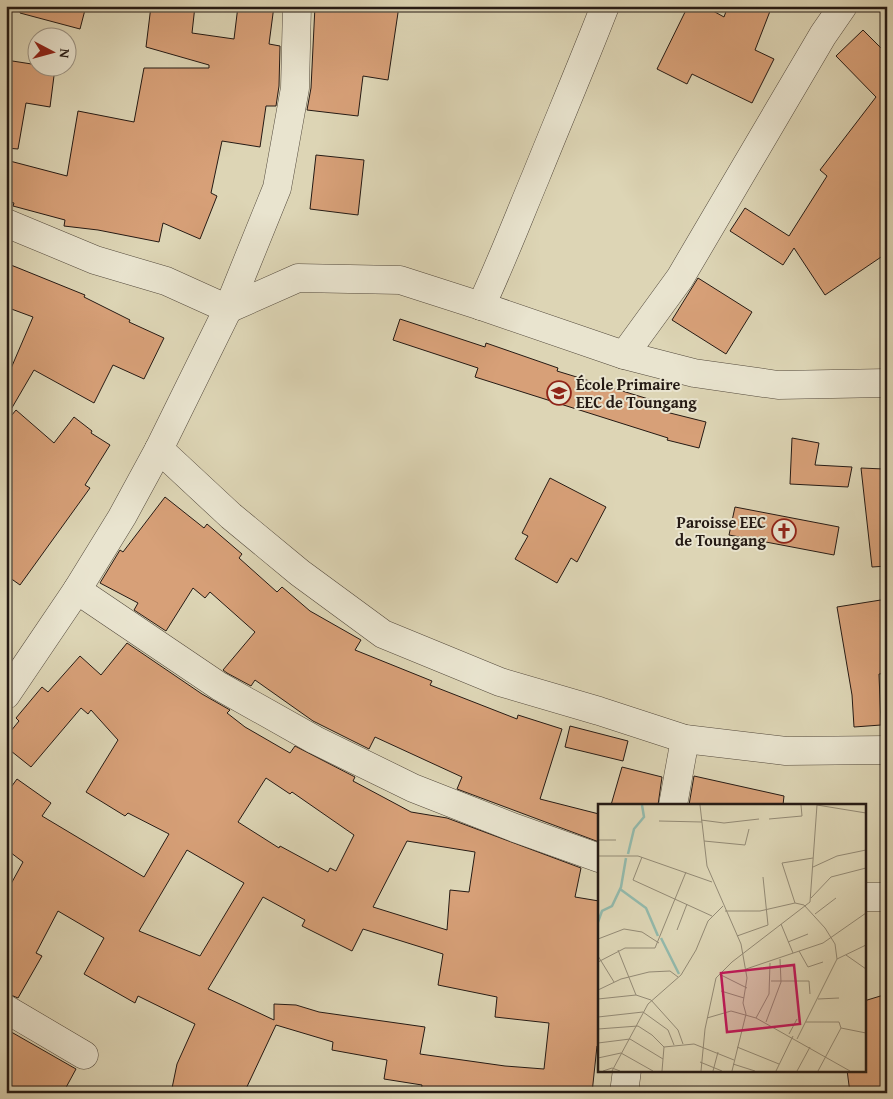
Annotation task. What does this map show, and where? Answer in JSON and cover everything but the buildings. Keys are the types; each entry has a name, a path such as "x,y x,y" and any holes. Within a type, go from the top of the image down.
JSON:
{"street":[{"path":"6,695 77,590 122,517 159,449 228,309 277,188 295,88 297,6"},
{"path":"481,306 504,258 605,6"},
{"path":"624,355 680,278 823,35 843,6"},
{"path":"6,223 96,260 166,281 228,309 298,278 400,280 624,355 694,373 778,385 887,383"},
{"path":"159,449 238,523 300,573 383,634 500,682 685,739 786,751 887,750"},
{"path":"77,590 220,686 315,740 414,788 514,828 598,858"},
{"path":"673,804 685,739"},
{"path":"866,897 887,897"},
{"path":"6,1009 84,1055"},
{"path":"624,1093 627,1072"}],"place":[{"name":"École Primaire EEC de Toungang","path":"559,393"},
{"name":"Paroisse EEC de Toungang","path":"784,531"}]}
